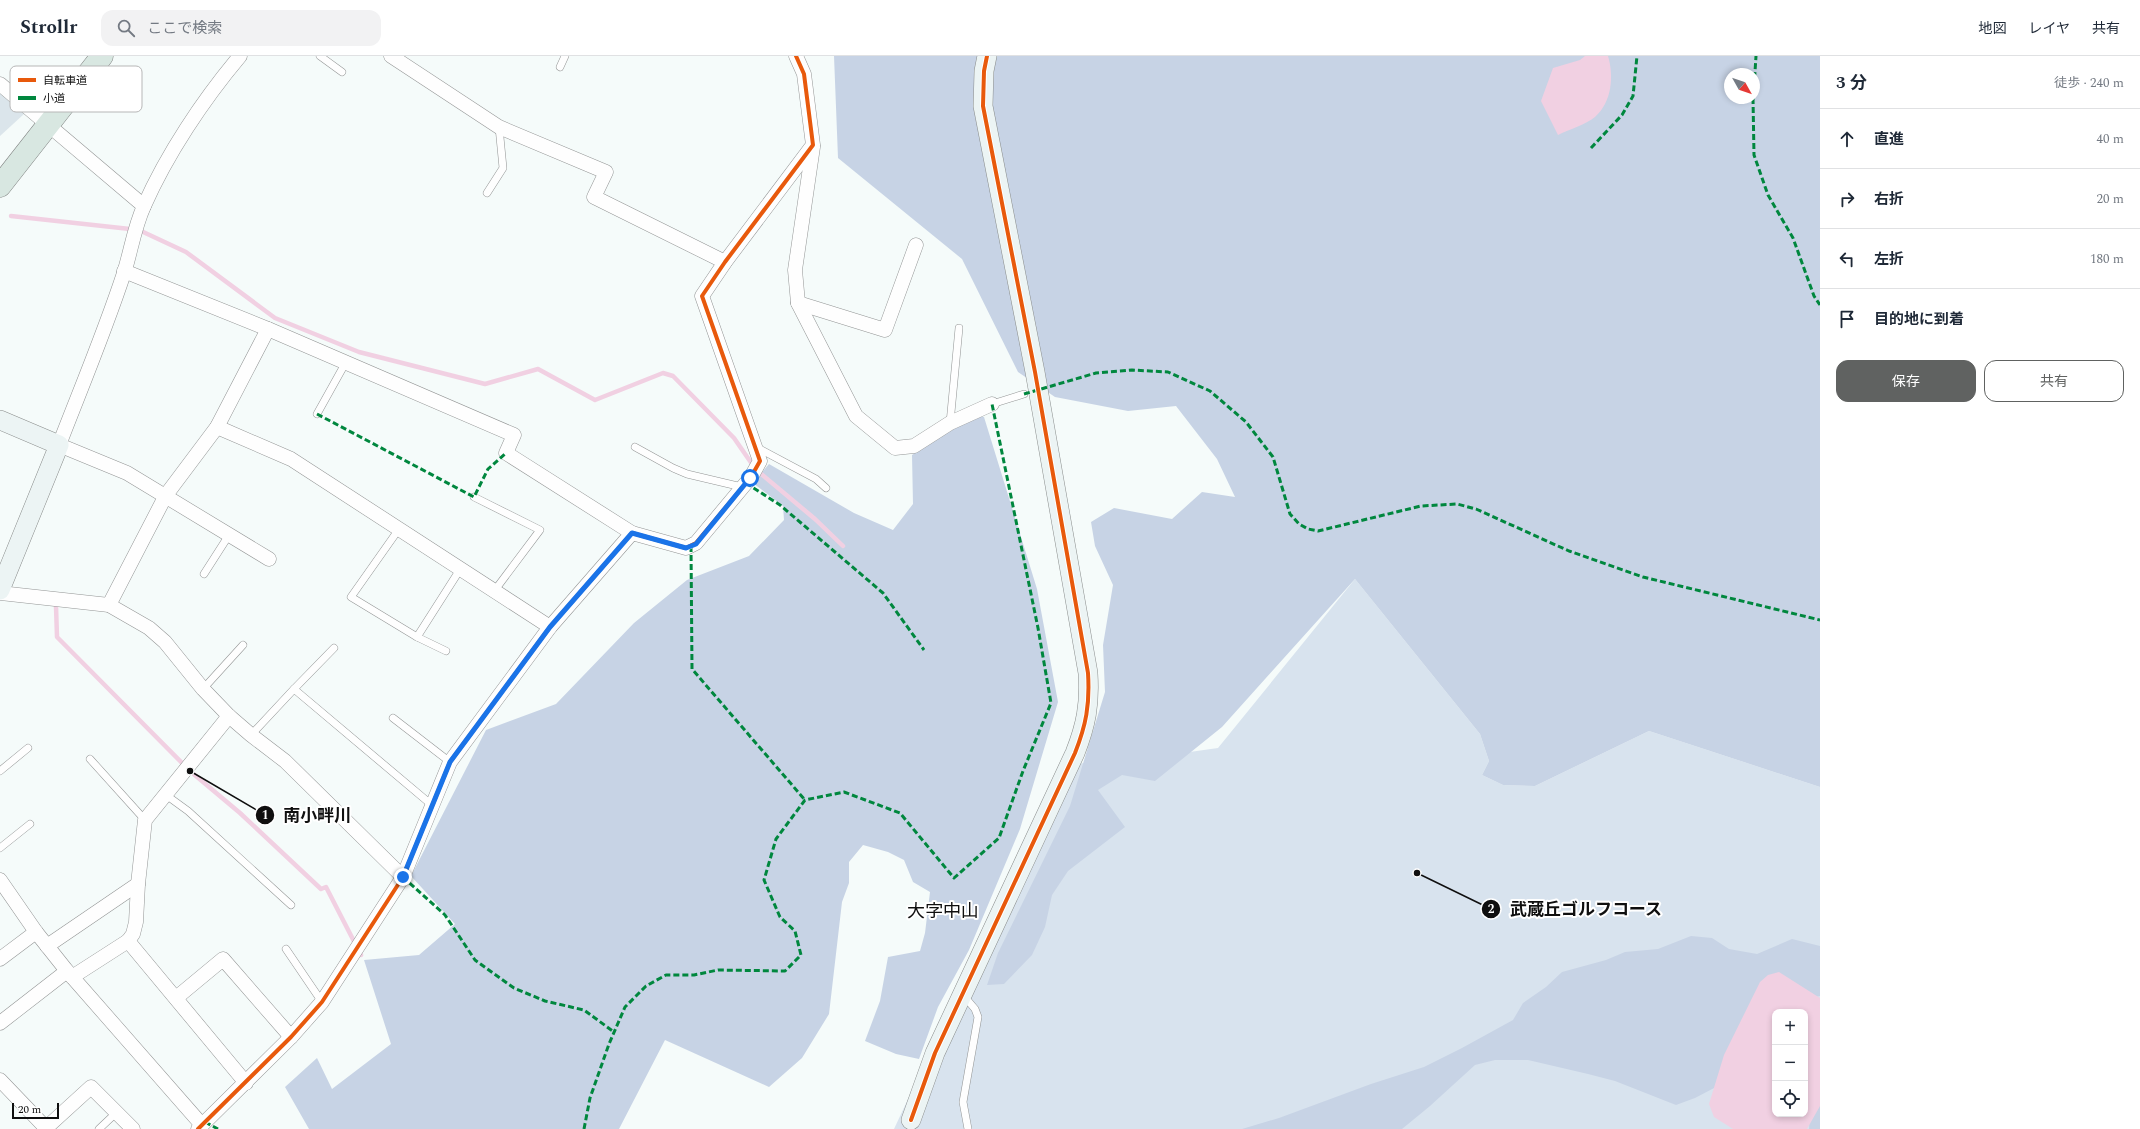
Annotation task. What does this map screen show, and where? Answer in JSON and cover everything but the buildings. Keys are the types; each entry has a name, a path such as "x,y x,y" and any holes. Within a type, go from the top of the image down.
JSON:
{"highway":[{"path":"94,66 102,56"},
{"path":"0,186 59,112"}],"street":[{"path":"240,56 213,88 181,138 144,206 132,238 124,272 94,356 0,591 110,606 143,624 165,642 203,689 229,716 251,736 285,761 403,877"},
{"path":"391,56 498,127 606,172 594,197 725,262"},
{"path":"796,56 804,74 813,145 795,270 798,303 856,416 895,448 914,446 950,423 992,404"},
{"path":"911,1120 935,1054 1074,754 1085,726 1090,697 1088,674 1035,372 983,106 984,71 987,56"},
{"path":"0,84 10,93"},
{"path":"32,112 144,206"},
{"path":"124,272 268,329 514,435 506,453 632,533 686,548 696,544 742,487 760,461 702,296 725,262 813,145"},
{"path":"798,303 885,330 916,245"},
{"path":"110,606 166,495 217,427 268,329"},
{"path":"0,420 127,473 166,495 269,559"},
{"path":"217,427 291,459 550,627"},
{"path":"0,880 36,932 69,974 200,1127 291,1038 322,1002 403,877 450,762 550,627 632,533"},
{"path":"0,1023 69,974 128,941 133,934 136,922 138,884 145,820 166,796 229,716"},
{"path":"47,946 138,884"},
{"path":"0,959 36,932"},
{"path":"128,941 246,1082"},
{"path":"176,998 223,958 291,1038"},
{"path":"0,1080 46,1128 91,1087 133,1129"}],"lane":[{"path":"320,56 342,72"},
{"path":"560,67 566,56"},
{"path":"487,193 503,168 498,127"},
{"path":"950,423 959,328"},
{"path":"317,414 346,362"},
{"path":"992,404 1024,394"},
{"path":"754,446 816,479 826,488"},
{"path":"635,447 680,471 742,487"},
{"path":"474,497 540,530 495,590"},
{"path":"399,529 350,597 417,637 446,651"},
{"path":"204,574 229,535"},
{"path":"417,637 461,568"},
{"path":"203,689 243,645"},
{"path":"251,736 334,648"},
{"path":"294,689 433,806"},
{"path":"393,718 450,762"},
{"path":"0,771 28,748"},
{"path":"90,759 145,820"},
{"path":"166,796 188,811 291,904"},
{"path":"0,848 30,824"},
{"path":"286,948 322,1002"},
{"path":"962,994 975,1009 978,1017 966,1074 963,1102 968,1129"},
{"path":"98,1129 117,1112"}],"shaded area":[{"path":"834,56 1820,56 1820,787 1649,731 1535,786 1503,785 1482,775 1489,761 1480,734 1355,579 1222,727 1155,781 1122,775 1098,790 1125,827 1068,871 1052,895 1045,927 1032,955 1004,984 987,985 998,953 1070,806 1105,692 1103,645 1113,585 1095,546 1091,522 1114,508 1172,519 1202,492 1235,497 1217,459 1176,406 1128,411 1055,397 1018,372 962,259 838,158"},
{"path":"1585,56 1608,56 1611,80 1608,96 1601,111 1592,120 1558,135 1541,101 1553,68 1580,60"},
{"path":"0,93 10,102 10,112 22,112 24,114 0,136"},
{"path":"976,415 984,417 1037,589 1058,702 1020,829 969,950 938,1007 919,1059 896,1054 865,1041 880,1001 888,957 920,951 925,933 930,892 913,882 904,860 888,852 863,845 849,862 849,883 842,902 829,1014 802,1058 769,1087 665,1040 619,1129 309,1129 285,1087 317,1058 332,1089 391,1044 364,960 419,955 455,924 411,876 486,730 556,704 634,623 687,580 749,556 784,520 783,506 753,483 769,464 854,513 893,530 913,504 912,455"},
{"path":"1355,579 1480,734 1489,761 1482,775 1503,785 1535,786 1649,731 1820,787 1820,1129 894,1129 1065,764 1126,761 1218,748"},
{"path":"1691,936 1712,938 1729,949 1757,954 1792,939 1820,946 1820,996 1775,1004 1716,1087 1695,1098 1676,1105 1615,1081 1588,1074 1528,1060 1495,1060 1475,1065 1402,1129 1242,1129 1279,1118 1371,1084 1424,1067 1513,1020 1523,1003 1546,987 1562,972 1606,960 1625,952 1658,949"},
{"path":"1779,972 1820,998 1820,1106 1807,1129 1733,1129 1714,1117 1709,1104 1724,1055 1760,982 1768,975"},
{"path":"1820,1079 1820,1129 1809,1129 1811,1092"}],"waterway":[{"path":"11,216 130,229"},
{"path":"141,231 186,252 275,318 359,352 485,384 538,369 595,400 663,373 673,376 734,438 752,464"},
{"path":"760,473 815,519 843,546"},
{"path":"56,606 57,637 190,771 240,813 321,889 326,887 361,955"}],"marked path":[{"path":"1591,148 1622,115 1633,96 1637,56"},
{"path":"1755,68 1756,56"},
{"path":"1753,104 1754,155 1768,195 1793,238 1814,296 1820,305"},
{"path":"1024,394 1096,373 1132,370 1168,372 1210,391 1246,422 1273,457 1290,514 1299,524 1308,529 1318,531 1421,506 1457,504 1476,509 1569,551 1643,577 1820,620"},
{"path":"584,1129 590,1098 609,1044 625,1007 646,986 666,975 694,975 718,970 785,971 801,955 795,931 780,917 764,880 776,839 805,800 844,792 900,813 954,878 999,838 1023,771 1051,703 1038,628 992,404"},
{"path":"317,414 474,497 488,469 506,453"},
{"path":"746,483 780,505 883,593 924,650"},
{"path":"691,546 692,669 805,800"},
{"path":"403,877 445,915 475,960 514,988 545,1001 584,1010 614,1032"},
{"path":"205,1122 218,1129"}],"cycle path":[{"path":"198,1129 291,1037 322,1002 403,877 450,762 550,627 632,533 686,548 696,543 751,477 760,461 702,296 725,262 813,145 804,74 796,56"},
{"path":"911,1120 935,1053 1075,753 1082,733 1088,705 1088,673 1035,372 983,106 984,71 987,56"}],"place":[{"name":"南小畔川","path":"190,771"},
{"name":"武蔵丘ゴルフコース","path":"1417,873"}],"district":[{"name":"大字中山","path":"943,911"}],"route":[{"path":"403,877 450,762 550,627 632,533 686,548 696,544 750,478"}]}
